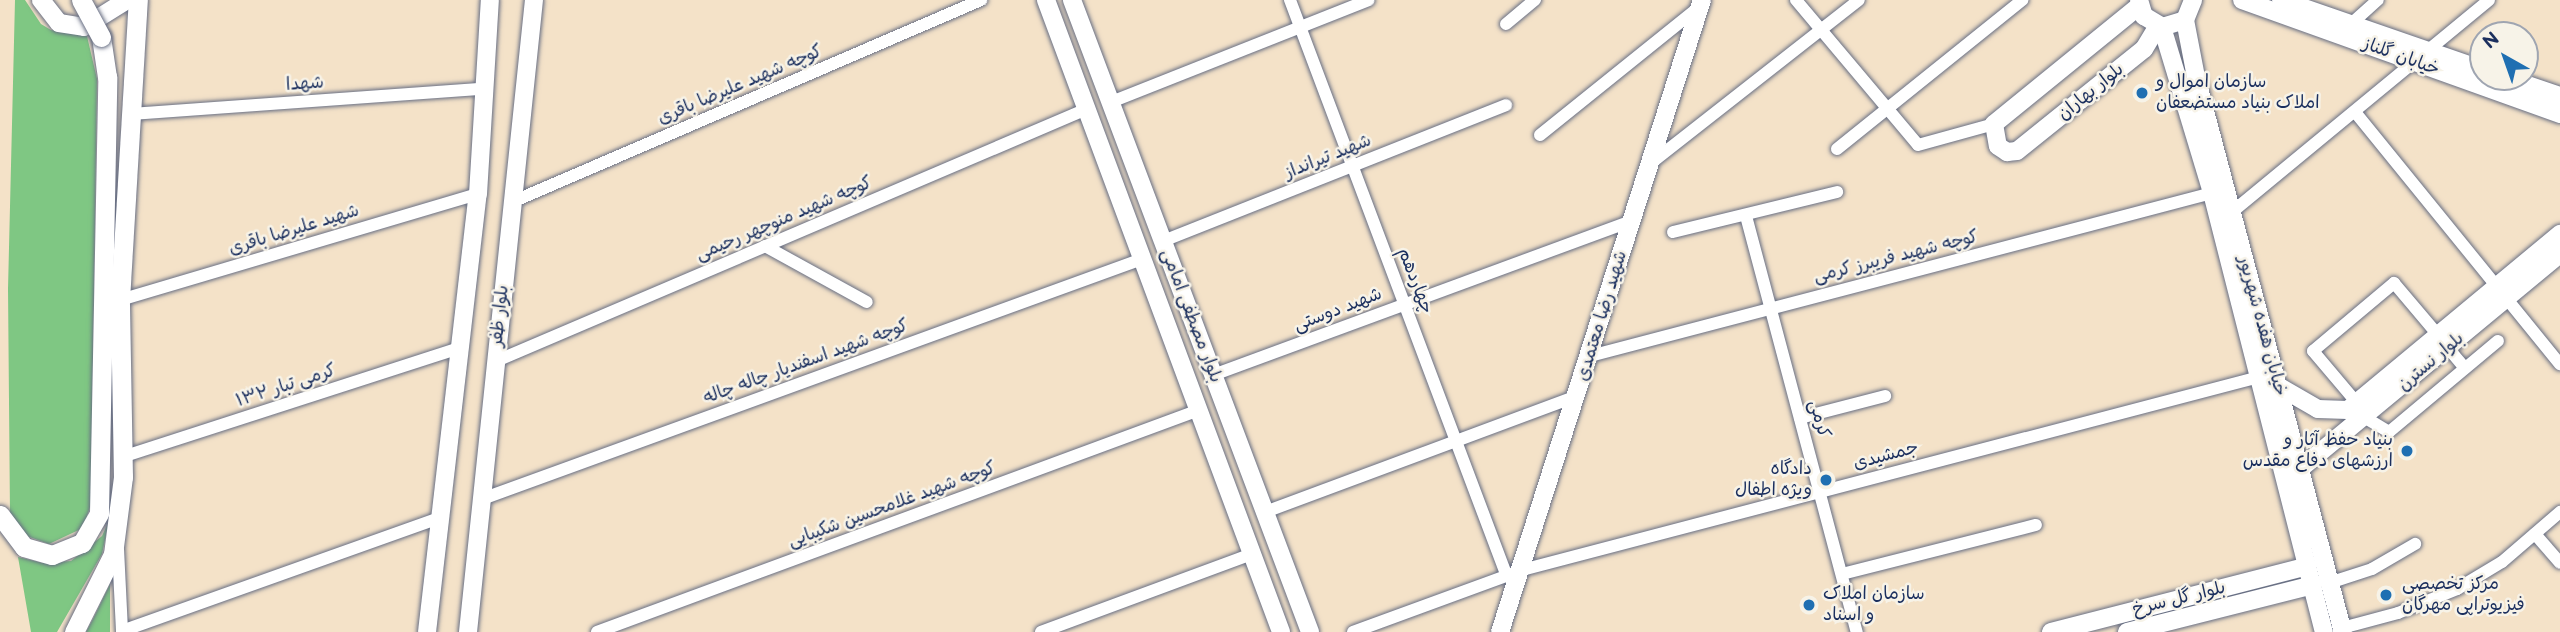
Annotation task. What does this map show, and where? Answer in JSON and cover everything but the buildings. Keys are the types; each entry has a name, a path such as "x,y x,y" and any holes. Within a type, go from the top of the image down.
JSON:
{"main road":[{"path":"0,515 18,543 32,552 52,555 82,542 99,513 107,77 101,37 81,0"},
{"path":"74,632 108,570 117,534 122,457 120,300 138,0"}],"street":[{"path":"41,0 59,23 84,27 127,0"},
{"name":"بلوار ظفر","path":"427,632 478,194 490,0"},
{"name":"بلوار ظفر","path":"468,632 534,0"},
{"name":"کوچه شهید علیرضا باقری","path":"512,202 981,0"},
{"name":"بلوار مصطفی امامی","path":"1046,0 1281,632"},
{"name":"بلوار مصطفی امامی","path":"1072,0 1310,632"},
{"name":"چهاردهم","path":"1290,0 1455,440 1514,572"},
{"path":"1111,102 1369,0"},
{"path":"1506,24 1535,0"},
{"path":"1796,0 1918,145 1994,124"},
{"path":"1650,163 1859,0"},
{"path":"1837,149 2022,0"},
{"path":"2139,3 2144,16 2160,27 2206,0"},
{"name":"خیابان گلناز","path":"2242,0 2351,23 2423,57 2560,114"},
{"name":"خیابان گلناز","path":"2281,0 2296,13 2423,57 2469,67"},
{"path":"2351,23 2378,0"},
{"path":"2232,212 2489,0"},
{"path":"1540,135 1703,2"},
{"name":"شهید رضا معتمدی","path":"1500,632 1514,572 1577,396 1703,2"},
{"name":"بلوار بهاران","path":"2139,3 1994,124 1997,146 2007,152 2017,151 2144,49 2160,27"},
{"name":"خیابان هفده شهریور","path":"2189,11 2232,212 2301,468 2321,584 2336,631"},
{"name":"خیابان هفده شهریور","path":"2160,27 2212,193 2308,566 2321,584"},
{"name":"شهدا","path":"130,114 483,89"},
{"path":"2539,89 2560,96"},
{"name":"شهید تیرانداز","path":"1163,241 1506,105"},
{"name":"کوچه شهید منوچهر رحیمی","path":"495,362 1087,109"},
{"path":"2355,112 2560,364"},
{"path":"1673,232 1837,192"},
{"name":"کوچه شهید فریبرز کرمی","path":"1590,356 2212,193"},
{"name":"شهید علیرضا باقری","path":"120,300 478,194"},
{"name":"کرمی","path":"1746,216 1857,632"},
{"name":"شهید دوستی","path":"1213,375 1632,221"},
{"name":"بلوار نسترن","path":"2301,468 2356,410 2502,291 2560,234"},
{"path":"765,246 867,302"},
{"name":"بلوار نسترن","path":"2502,291 2560,254"},
{"name":"کوچه شهید اسفندیار چاله چاله","path":"482,499 1142,258"},
{"path":"2465,368 2394,283 2313,351 2356,410 2389,432 2498,341"},
{"name":"کرمی تبار ۱۳۲","path":"122,457 460,348"},
{"name":"جمشیدی","path":"1353,632 1514,572 2259,377"},
{"path":"2278,386 2318,409 2356,410"},
{"path":"1265,512 1577,396"},
{"path":"1800,418 1885,396"},
{"name":"کوچه شهید غلامحسین شکیبایی","path":"597,632 1199,410"},
{"path":"2336,631 2398,613 2457,589 2502,562 2560,512"},
{"path":"117,534 122,632 440,518"},
{"path":"1842,574 2036,526"},
{"path":"2535,534 2560,563"},
{"path":"2321,584 2371,569 2415,544"},
{"path":"1041,632 1252,554"},
{"name":"بلوار گل سرخ","path":"2051,632 2088,627 2308,566"},
{"name":"بلوار گل سرخ","path":"2127,632 2321,584"}],"green space":[{"path":"15,0 25,0 41,24 51,30 87,36 97,79 91,504 83,528 49,544 24,535 10,514 8,289"},
{"path":"109,521 102,554 57,632 31,632 18,557 43,563 71,561 102,536"},
{"path":"110,584 110,632 86,632 93,619"}],"place":[{"name":"سازمان اموال و املاک بنیاد مستضعفان","path":"2142,93"},
{"name":"بنیاد حفظ آثار و ارزشهای دفاع مقدس","path":"2407,451"},
{"name":"دادگاه ویژه اطفال","path":"1826,480"},
{"name":"مرکز تخصصی فیزیوتراپی مهرگان","path":"2386,595"},
{"name":"سازمان املاک و اسناد","path":"1809,605"}]}
